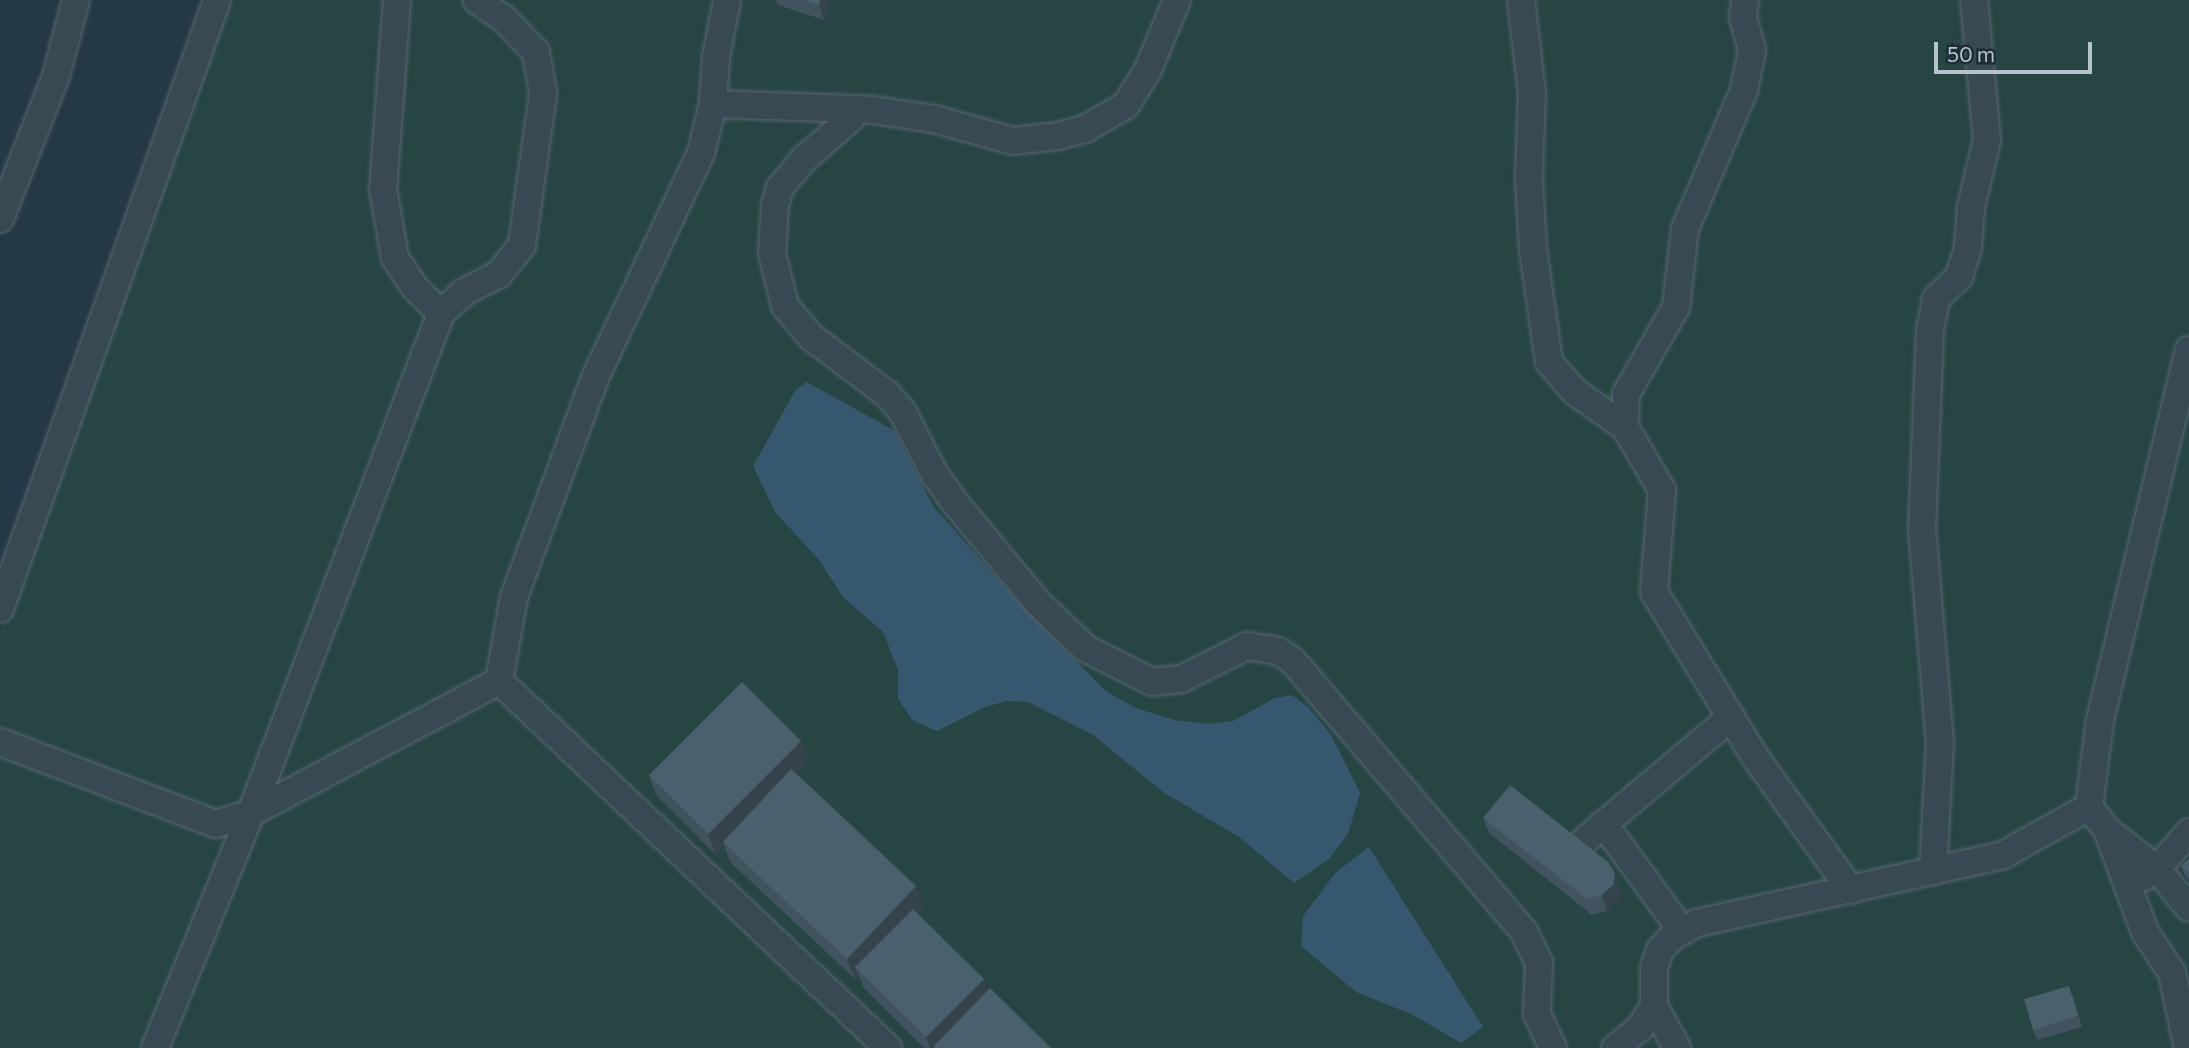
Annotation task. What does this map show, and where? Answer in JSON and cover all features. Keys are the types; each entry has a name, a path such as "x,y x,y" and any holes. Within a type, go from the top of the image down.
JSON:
{"street":[{"path":"0,219 56,76 76,0"},
{"path":"0,609 217,0"},
{"path":"397,0 383,189 395,258 416,289 441,313"},
{"path":"155,1048 251,813 441,313 464,292 498,275 522,245 543,93 536,52 503,18 475,0"},
{"path":"499,681 514,597 595,378 702,153 713,104 716,57 727,0"},
{"path":"713,104 854,109 934,118 1013,141 1085,129 1126,105 1147,72 1177,0"},
{"path":"1521,0 1532,93 1529,180 1533,249 1549,362 1575,392 1625,427 1662,490 1654,592 1815,846 1851,890"},
{"path":"1625,427 1626,394 1676,307 1685,229 1744,90 1752,50 1743,17 1745,0"},
{"path":"1934,871 1941,743 1922,530 1930,330 1936,299 1959,277 1965,258 1971,207 1987,140 1973,0"},
{"path":"854,109 850,119 804,159 780,188 775,205 772,253 785,306 810,337 887,394 902,411 935,475 956,504 1038,603 1085,648 1152,682 1181,679 1247,646 1270,649 1292,660 1524,932 1539,963 1537,1014 1553,1048"},
{"path":"2188,1048 2172,973 2145,932 2130,886 2106,830 2089,807 2101,720 2189,350"},
{"path":"0,741 193,819 216,824 251,813 499,681"},
{"path":"499,681 888,1048"},
{"path":"1583,842 1731,717"},
{"path":"1677,1048 1654,1006 1654,968 1660,950 1682,932 1730,914 1851,890 2003,855 2089,807"},
{"path":"1604,824 1682,932"},
{"path":"2106,830 2158,869 2189,908"},
{"path":"2130,886 2158,869 2189,832"},
{"path":"1615,1048 1640,1028 1654,1006"}],"green space":[{"path":"225,0 2189,0 2189,1048 0,1048 0,631"}],"water":[{"path":"807,382 895,431 933,506 1019,603 1106,691 1136,708 1174,720 1208,724 1233,721 1275,698 1292,695 1308,707 1331,735 1360,793 1348,834 1329,859 1294,883 1239,837 1163,792 1093,735 1028,702 1006,701 983,708 937,731 912,720 898,699 898,670 883,632 843,597 819,560 775,512 753,466 796,389"},
{"path":"1369,847 1483,1027 1461,1043 1413,1015 1356,992 1301,946 1303,916 1336,872"}],"building":[{"path":"804,0 820,0 819,5"},
{"path":"742,682 801,741 708,834 649,775"},
{"path":"791,769 916,886 847,959 723,842"},
{"path":"1510,785 1608,862 1615,873 1613,885 1602,895 1587,899 1483,818"},
{"path":"2189,859 2189,874 2181,866"},
{"path":"913,909 984,979 926,1037 855,967"},
{"path":"2069,986 2078,1016 2033,1030 2024,999"},
{"path":"990,988 1051,1048 936,1048 934,1046"}]}
